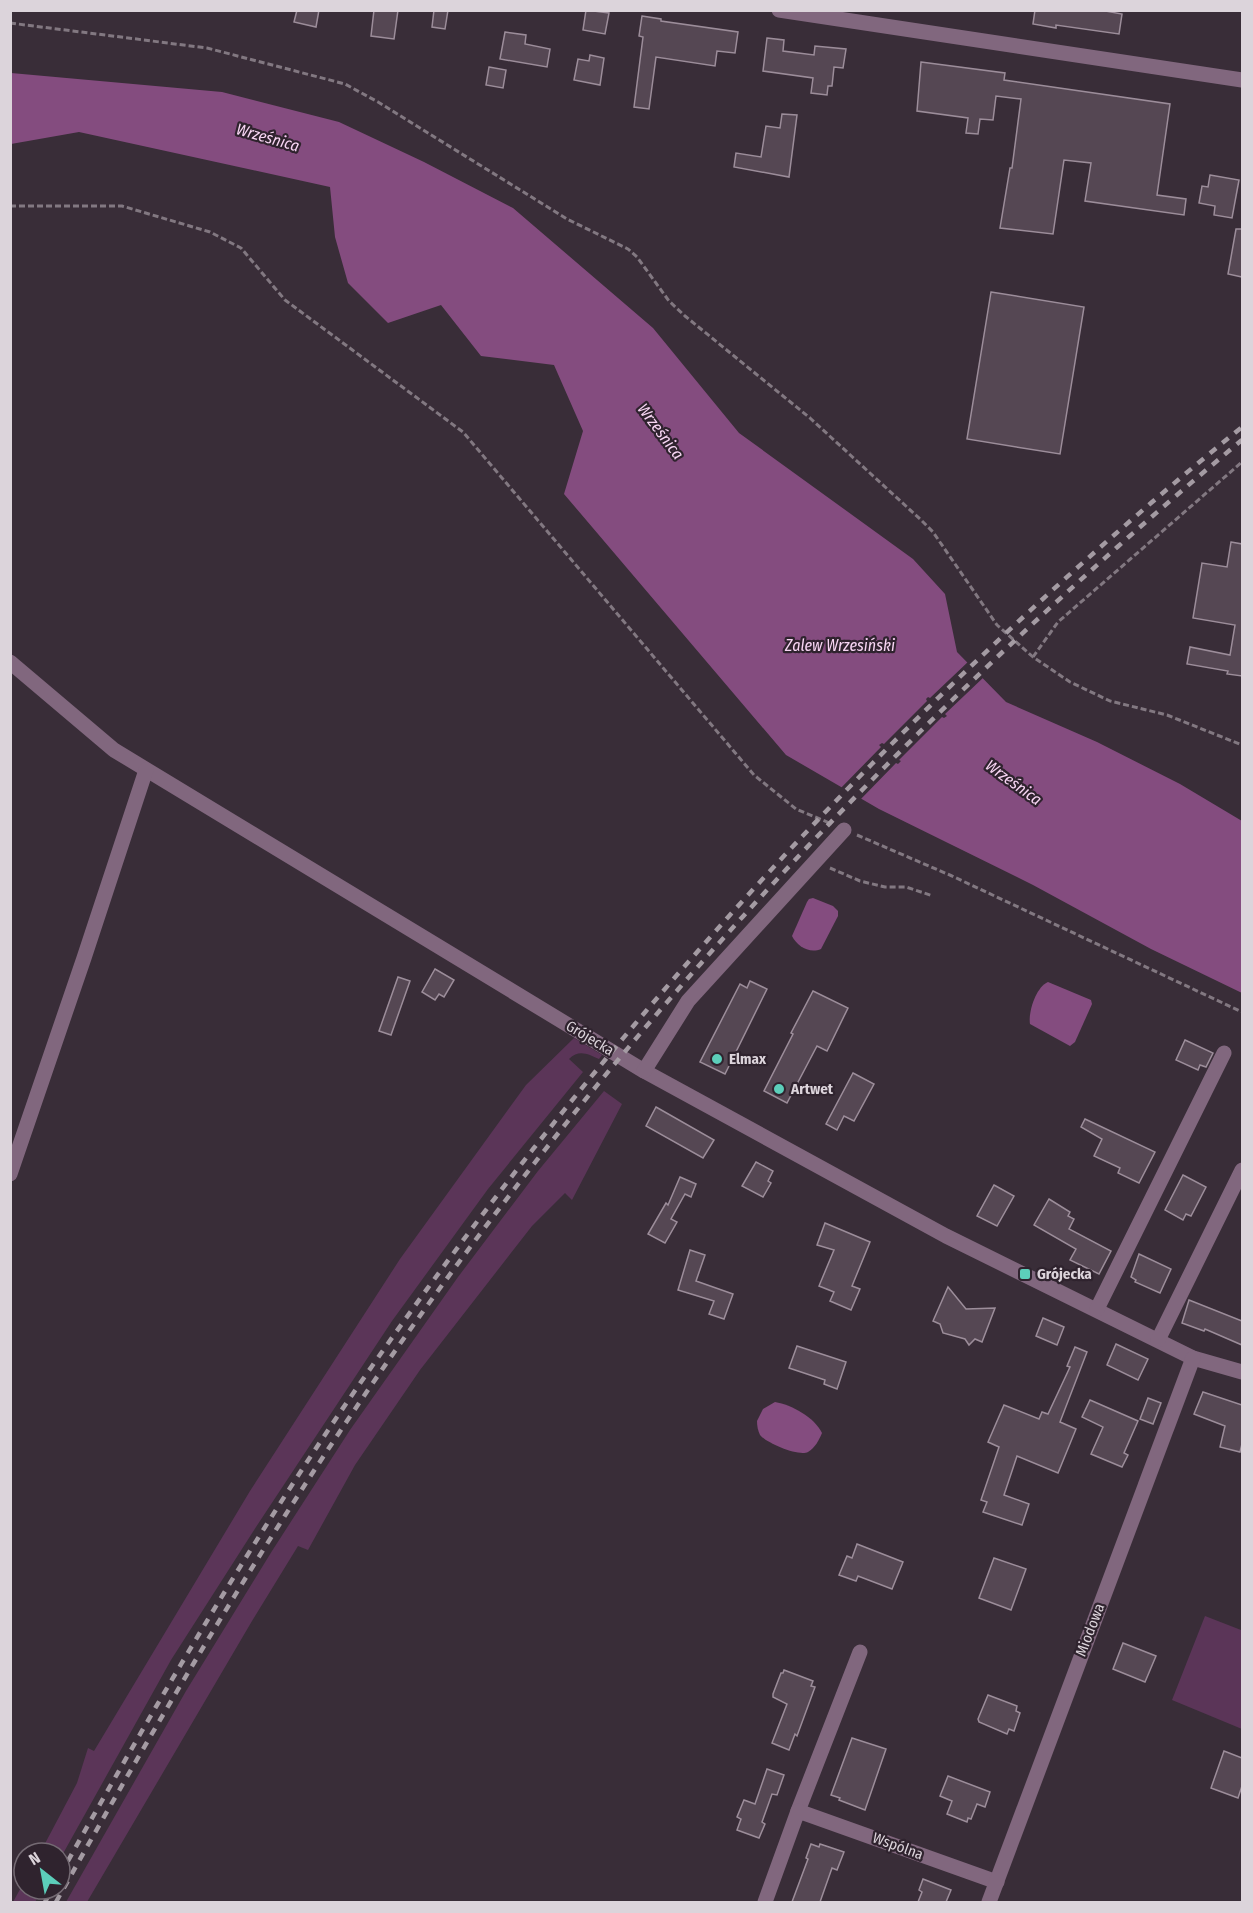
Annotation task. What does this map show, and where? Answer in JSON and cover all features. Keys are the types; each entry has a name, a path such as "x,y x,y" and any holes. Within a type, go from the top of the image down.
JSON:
{"street":[{"path":"779,10 1242,80"},
{"name":"Grójecka","path":"10,662 114,750 644,1071 946,1236 1193,1358 1242,1372"},
{"path":"10,1174 146,770"},
{"path":"644,1071 688,1001 844,830"},
{"path":"1097,1310 1224,1053"},
{"path":"1158,1340 1242,1170"},
{"name":"Miodowa","path":"989,1902 1193,1358"},
{"path":"765,1902 860,1652"},
{"name":"Wspólna","path":"798,1811 997,1882"}],"path":[{"path":"10,23 207,48 345,84 378,102 567,219 628,249 637,257 669,301 685,316 810,418 933,532 997,625 1033,657 1070,682 1110,701 1167,715 1242,745"},
{"path":"10,206 122,207 210,232 241,248 285,300 463,432 754,775 796,809 952,876 1242,1012"},
{"path":"1033,657 1059,622 1242,462"},
{"path":"817,858 831,868 860,881 885,887 906,887 933,897"}],"shaded area":[{"path":"574,1038 602,1055 599,1059 580,1053 569,1059 583,1072 488,1189 392,1321 171,1660 70,1841 46,1841 77,1783 88,1748 94,1751 250,1491 400,1259 526,1085"},
{"path":"604,1091 622,1104 572,1200 565,1193 532,1226 420,1370 355,1465 308,1550 298,1546 87,1902 66,1902 72,1901 72,1891 186,1691 350,1430 458,1277 538,1171"},
{"path":"1205,1616 1241,1630 1242,1627 1242,1729 1172,1700"}],"water":[{"name":"Zalew Wrzesiński","path":"11,73 222,92 339,122 424,162 513,208 653,328 739,433 913,559 945,594 957,652 1006,702 1097,742 1180,784 1242,821 1242,993 1151,949 1033,885 879,809 786,755 564,494 583,431 554,365 481,356 441,305 388,323 348,283 335,237 330,187 79,132 11,144"},
{"path":"813,898 833,906 838,911 838,916 821,949 808,950 800,946 792,936 807,902"},
{"path":"1048,982 1091,1000 1092,1004 1075,1042 1070,1046 1030,1024 1030,1013 1034,1000 1040,989"},
{"path":"775,1402 802,1413 814,1422 822,1433 808,1452 790,1451 769,1442 760,1435 757,1421 763,1409"}],"pier":[{"path":"970,660 985,676 945,714 947,716 942,717 859,801 839,790 881,747 879,745 884,744 927,701 928,697 930,698"}],"building":[{"path":"297,10 319,10 316,27 294,22"},
{"path":"374,10 398,10 394,39 371,36"},
{"path":"434,10 448,10 445,29 432,27"},
{"path":"586,10 609,13 605,34 583,30"},
{"path":"1035,10 1100,10 1122,14 1119,34 1033,24"},
{"path":"642,16 661,19 661,21 738,32 735,53 717,51 715,66 656,57 649,109 634,107 643,37 639,36"},
{"path":"505,32 526,35 525,44 550,49 547,67 500,59"},
{"path":"767,38 784,40 783,51 814,55 815,46 846,49 843,68 834,67 832,86 828,86 827,95 811,93 813,78 763,71"},
{"path":"590,55 604,58 600,85 574,80 578,59 589,61"},
{"path":"921,62 1005,73 1004,80 1170,104 1157,195 1186,199 1184,215 1085,201 1091,163 1064,160 1053,234 1000,228 1010,168 1012,168 1021,99 996,96 993,120 980,119 978,134 966,133 968,118 917,111"},
{"path":"489,67 506,70 503,88 486,85"},
{"path":"782,114 797,115 789,177 734,167 736,153 761,157 766,126 780,128"},
{"path":"1210,175 1239,180 1232,218 1214,215 1215,206 1199,203 1202,186 1208,187"},
{"path":"1236,229 1242,229 1242,277 1228,274"},
{"path":"991,292 1084,307 1060,454 967,439"},
{"path":"1231,542 1242,544 1242,676 1227,674 1228,671 1187,664 1190,647 1230,655 1235,625 1193,618 1202,563 1227,567"},
{"path":"435,969 454,980 444,997 439,994 435,1000 422,992"},
{"path":"398,977 410,981 391,1035 379,1031"},
{"path":"750,981 767,989 725,1074 700,1062 740,984 747,988"},
{"path":"813,991 848,1008 827,1051 817,1046 787,1103 764,1091"},
{"path":"1185,1040 1213,1053 1206,1067 1200,1065 1198,1070 1176,1060"},
{"path":"853,1073 874,1084 854,1121 844,1116 837,1130 826,1124"},
{"path":"656,1107 714,1140 703,1158 646,1126"},
{"path":"1085,1119 1155,1152 1139,1183 1118,1173 1120,1168 1094,1156 1102,1139 1081,1127"},
{"path":"756,1162 773,1171 768,1181 771,1183 763,1197 742,1186"},
{"path":"1183,1175 1206,1187 1191,1216 1186,1214 1183,1220 1165,1210"},
{"path":"680,1177 696,1184 691,1197 685,1194 671,1219 677,1222 665,1243 648,1234 666,1203 668,1205"},
{"path":"994,1185 1014,1196 997,1226 977,1216"},
{"path":"1049,1199 1070,1212 1068,1216 1074,1219 1069,1229 1111,1251 1099,1274 1070,1260 1076,1249 1034,1225"},
{"path":"825,1223 870,1242 852,1286 860,1289 851,1310 830,1301 834,1292 819,1286 834,1250 817,1245"},
{"path":"690,1250 705,1255 696,1281 733,1294 724,1319 709,1314 714,1301 678,1290"},
{"path":"1139,1254 1171,1269 1160,1293 1135,1282 1136,1280 1131,1277"},
{"path":"948,1287 966,1309 995,1308 982,1342 975,1339 969,1345 965,1339 943,1333 940,1324 933,1321"},
{"path":"1189,1300 1242,1321 1242,1345 1205,1329 1204,1331 1182,1323"},
{"path":"1043,1318 1064,1327 1057,1345 1036,1336"},
{"path":"1116,1344 1148,1359 1138,1380 1107,1365"},
{"path":"797,1346 846,1362 837,1389 824,1384 825,1380 789,1368"},
{"path":"1075,1347 1087,1352 1060,1422 1076,1429 1058,1473 1017,1456 1004,1495 1029,1504 1022,1525 983,1512 987,1502 981,1500 999,1447 988,1442 1004,1405 1039,1419 1042,1412 1048,1414 1070,1367 1067,1366"},
{"path":"1203,1392 1242,1405 1240,1452 1220,1447 1225,1426 1194,1414"},
{"path":"1148,1398 1161,1403 1153,1424 1140,1419"},
{"path":"1090,1400 1138,1421 1124,1453 1128,1455 1122,1467 1091,1454 1103,1427 1082,1417"},
{"path":"857,1544 903,1562 892,1589 858,1576 856,1581 839,1575 847,1556 852,1558"},
{"path":"994,1558 1026,1569 1011,1610 979,1598"},
{"path":"1123,1643 1156,1656 1145,1682 1113,1669"},
{"path":"784,1670 813,1681 811,1686 815,1687 797,1736 795,1734 789,1750 772,1743 787,1704 773,1697"},
{"path":"988,1695 1017,1706 1016,1711 1020,1713 1014,1731 1009,1729 1007,1734 979,1722 978,1719"},
{"path":"852,1738 886,1749 865,1810 831,1795"},
{"path":"1224,1751 1242,1758 1242,1786 1238,1798 1211,1788"},
{"path":"767,1769 784,1775 777,1795 772,1794 759,1838 737,1830 741,1819 737,1817 744,1800 755,1804"},
{"path":"948,1776 990,1792 985,1807 977,1804 971,1819 968,1818 967,1822 947,1814 952,1801 940,1796"},
{"path":"811,1844 819,1847 820,1844 844,1852 837,1870 832,1868 820,1902 792,1902 808,1859 806,1858"},
{"path":"923,1879 951,1890 946,1902 918,1902"}],"railway":[{"path":"72,1854 195,1642 265,1527 339,1414 436,1277 538,1143 644,1013 755,888 870,766 990,648 1114,535 1242,427"},
{"path":"56,1902 218,1622 304,1485 395,1351 487,1225 583,1102 684,983 788,867 896,755 1008,647 1242,440"}],"place":[{"name":"Elmax","path":"717,1059"},
{"name":"Artwet","path":"779,1089"},
{"name":"Grójecka","path":"1025,1274"}],"water label":[{"name":"Wrześnica","path":"268,137"},
{"name":"Wrześnica","path":"661,431"},
{"name":"Wrześnica","path":"1014,782"}]}
